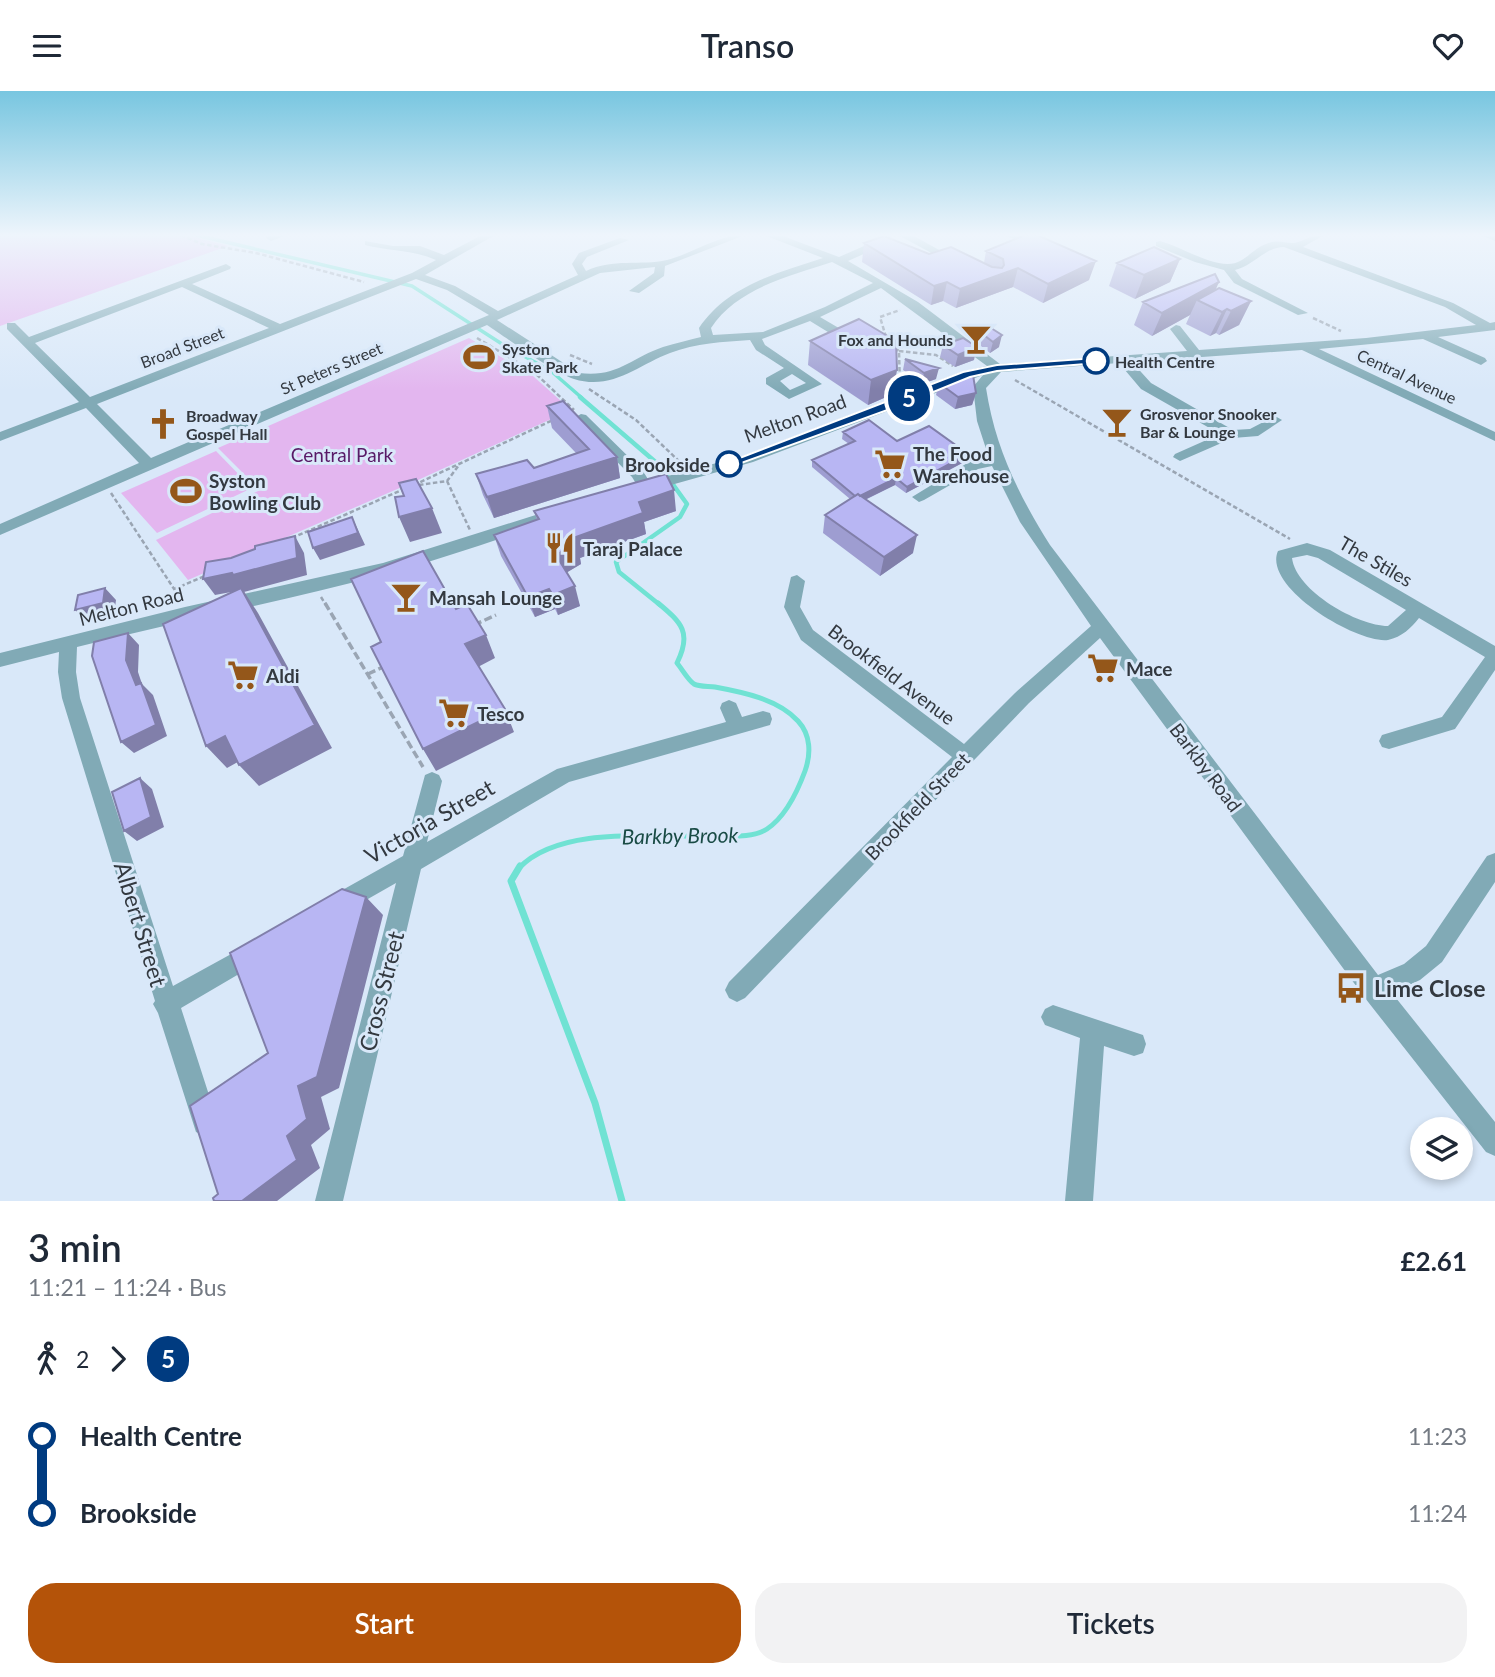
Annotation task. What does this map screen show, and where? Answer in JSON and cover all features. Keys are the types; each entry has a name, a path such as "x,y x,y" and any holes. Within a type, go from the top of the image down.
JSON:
{"street":[{"path":"29,341 172,287"},
{"path":"190,287 278,328"},
{"name":"Broad Street","path":"0,436 386,287"},
{"path":"448,287 490,319 576,376 591,378 618,375 666,350 708,339 755,337 777,331 871,287"},
{"name":"St Peters Street","path":"0,530 560,287"},
{"path":"635,291 641,287"},
{"path":"708,339 705,328 716,310 733,299 764,287"},
{"path":"888,287 915,304 997,368"},
{"path":"1248,287 1291,312"},
{"path":"1403,287 1492,326"},
{"path":"811,317 845,337"},
{"path":"11,325 149,464"},
{"name":"Melton Road","path":"580,417 638,474 644,488 748,459 967,375 997,368 1366,342 1492,326"},
{"path":"1175,329 1196,354"},
{"path":"1427,336 1481,361"},
{"path":"755,337 760,347 792,369"},
{"name":"Central Avenue","path":"1304,347 1495,437"},
{"path":"1122,359 1146,386 1231,434"},
{"name":"Barkby Road","path":"997,368 979,387 981,412 999,461 1037,536 1101,627 1373,990 1495,1143"},
{"path":"1180,457 1231,434 1253,433 1275,420"},
{"path":"919,497 974,465 999,461"},
{"name":"Melton Road","path":"0,660 185,613 314,586 475,541 558,513"},
{"name":"The Stiles","path":"1417,609 1401,626 1389,633 1373,633 1352,626 1323,607 1286,572 1282,562 1284,555 1307,549 1324,554 1495,655"},
{"name":"Brookfield Avenue","path":"797,581 792,607 807,635 965,756"},
{"name":"Brookfield Street","path":"737,990 1022,698 1101,627"},
{"name":"Albert Street","path":"68,643 67,671 71,698 165,1004 213,1148"},
{"path":"1389,741 1448,723 1495,655"},
{"name":"Victoria Street","path":"319,915 564,775 734,717 763,719"},
{"name":"Cross Street","path":"329,1201 432,781"},
{"path":"1373,990 1412,972 1434,954 1495,863"},
{"path":"165,1004 272,943"},
{"path":"1053,1017 1134,1044"},
{"path":"1079,1201 1093,1030"}],"path":[{"path":"886,338 880,317 915,304"},
{"path":"1291,312 1366,342"},
{"path":"287,540 459,464 580,417 534,372 458,333"},
{"path":"876,335 886,338 899,351 936,355 967,375"},
{"path":"899,351 900,402"},
{"path":"997,368 1307,549"},
{"path":"576,376 593,393 636,420 687,476"},
{"path":"413,485 447,481 459,464"},
{"path":"447,481 475,541"},
{"path":"105,484 185,605 185,613"},
{"path":"174,589 212,573"},
{"path":"314,586 432,781"},
{"path":"472,626 496,615"},
{"path":"368,674 391,663"}],"green space":[{"path":"0,287 112,287 0,326"},
{"name":"Central Park","path":"469,338 533,376 571,410 188,580 156,540 260,490 218,448"},
{"name":"Syston Bowling Club","path":"216,451 252,488 157,533 121,493"}],"building":[{"path":"1182,287 1210,287 1162,313 1143,302"},
{"path":"1219,288 1251,301 1231,311 1227,309 1222,312 1197,300"},
{"path":"859,319 896,341 897,370 871,380 810,341"},
{"path":"991,328 1002,335 993,342 980,332"},
{"path":"963,338 977,347 958,355 943,345"},
{"path":"905,359 939,368 924,373"},
{"path":"966,373 973,375 976,393 958,397 939,383"},
{"path":"563,401 617,457 487,497 476,474 527,460 534,468 589,449 547,406"},
{"name":"The Food Warehouse","path":"869,420 897,441 929,426 968,454 907,487 896,478 855,496 812,460 855,441 843,432"},
{"path":"666,474 674,490 639,502 643,513 573,538 576,543 556,555 575,586 553,595 549,589 528,597 494,535 539,519 534,511"},
{"path":"416,479 432,508 399,517 395,497 404,496 399,483"},
{"path":"858,494 917,535 884,557 825,515"},
{"path":"352,517 358,533 313,548 308,532"},
{"path":"295,536 297,558 233,575 232,573 203,579 206,562 231,558 255,549 255,546"},
{"path":"423,551 456,609 467,604 486,635 465,644 505,709 423,749 371,647 381,642 351,579"},
{"path":"105,588 103,603 75,610 78,595"},
{"name":"Aldi","path":"241,588 315,725 239,765 225,736 206,746 163,624"},
{"path":"128,633 126,660 136,685 141,683 156,725 121,742 92,656 94,642"},
{"path":"140,778 151,817 124,831 112,792"},
{"path":"342,889 366,897 317,1077 298,1086 307,1119 287,1136 297,1160 242,1201 214,1201 213,1198 218,1194 190,1106 268,1053 230,953"}],"waterway":[{"name":"Barkby Brook","path":"413,287 502,344 551,371 582,398"},
{"name":"Barkby Brook","path":"580,397 659,465 687,504 680,517 616,562 619,572 660,605"},
{"name":"Barkby Brook","path":"519,868 537,854 585,839 639,835 755,834 774,824 795,795 808,758 808,738 802,726 790,713 770,702 748,694 694,684 677,663 684,644 682,629 658,603"},
{"name":"Barkby Brook","path":"520,866 511,881 595,1103 622,1201"}],"bus line":[{"name":"5","path":"729,464 797,441 967,375 997,368 1042,363 1096,361"}],"place":[{"name":"Fox and Hounds","path":"976,339"},
{"name":"Syston Skate Park","path":"479,357"},
{"name":"Health Centre","path":"1096,361"},
{"name":"Grosvenor Snooker Bar & Lounge","path":"1117,422"},
{"name":"Broadway Gospel Hall","path":"163,424"},
{"name":"Brookside","path":"729,464"},
{"name":"The Food Warehouse","path":"890,464"},
{"name":"Syston Bowling Club","path":"186,491"},
{"name":"Taraj Palace","path":"560,548"},
{"name":"Mansah Lounge","path":"406,597"},
{"name":"Mace","path":"1103,668"},
{"name":"Aldi","path":"243,675"},
{"name":"Tesco","path":"454,713"},
{"name":"Lime Close","path":"1351,988"}]}
